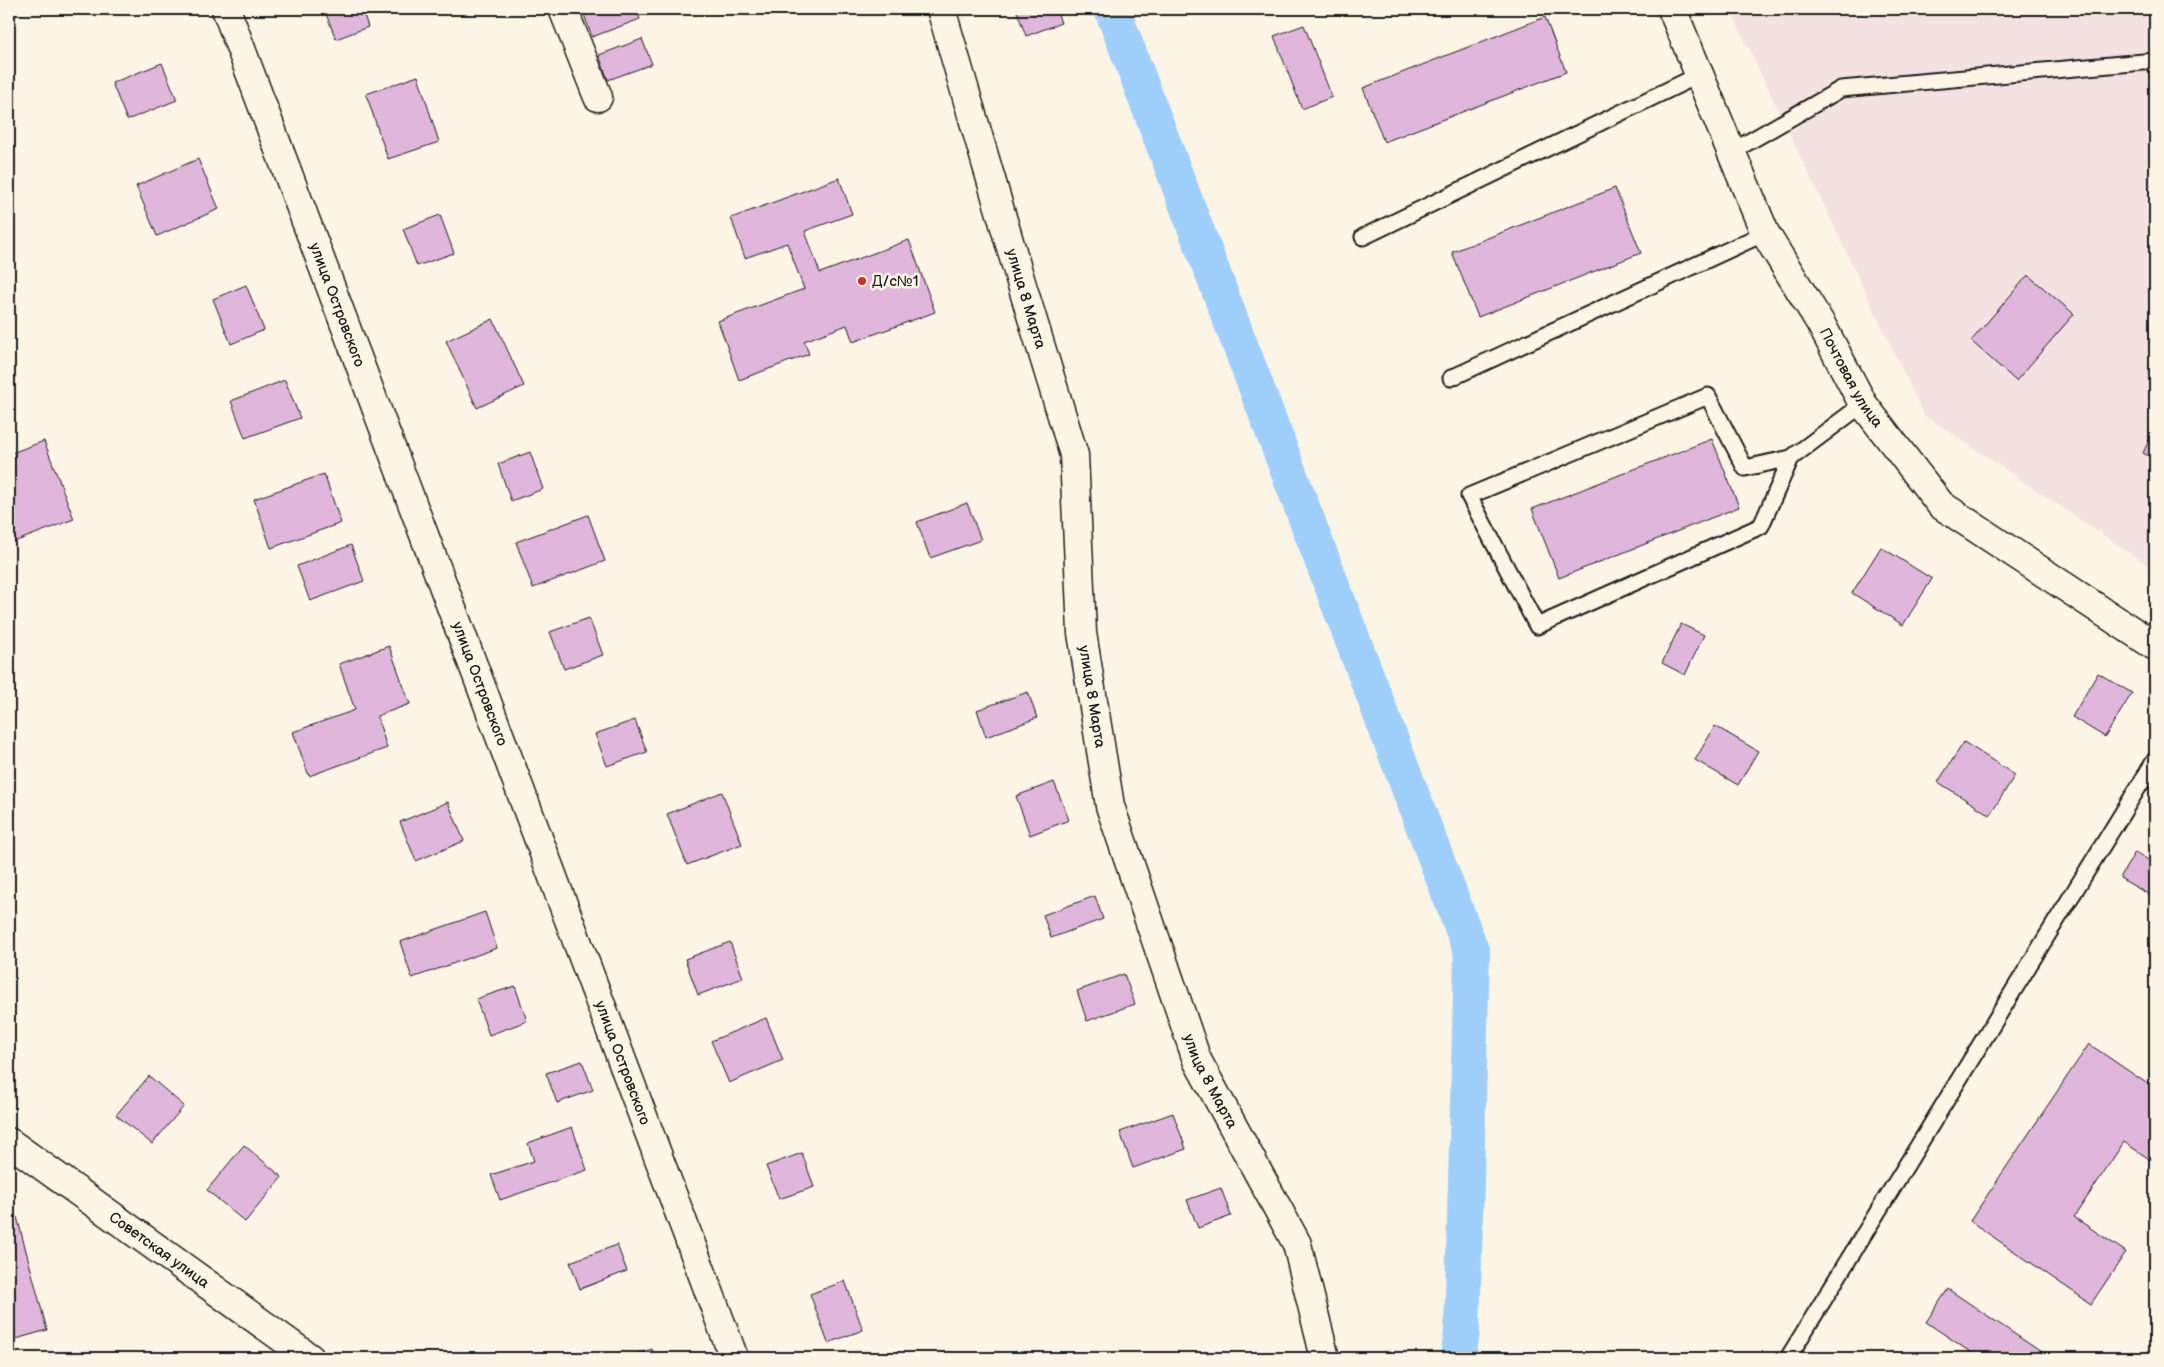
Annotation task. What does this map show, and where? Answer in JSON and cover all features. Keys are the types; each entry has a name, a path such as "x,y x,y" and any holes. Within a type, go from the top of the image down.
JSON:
{"street":[{"name":"улица Островского","path":"226,9 734,1358"},
{"path":"563,9 598,97"},
{"name":"улица 8 Марта","path":"941,9 1074,455 1082,632 1110,806 1196,1060 1297,1244 1325,1358"},
{"name":"Почтовая улица","path":"1672,9 1765,233 1821,324 1863,404 1941,505 2155,646"},
{"name":"Советская улица","path":"9,1142 310,1358"}],"lane":[{"path":"1732,152 1841,89 2155,61"},
{"path":"1362,237 1699,75"},
{"path":"1451,378 1765,233"},
{"path":"1790,458 1761,526 1537,626 1470,496 1708,396 1745,468 1790,458 1863,404"},
{"path":"1788,1358 2155,760"}],"shaded area":[{"path":"1730,9 2155,9 2155,570 1924,415"}],"building":[{"path":"324,9 362,9 368,27 336,39"},
{"path":"582,9 636,9 640,19 592,37"},
{"path":"1016,9 1056,9 1061,23 1026,36"},
{"path":"1545,17 1566,72 1384,142 1363,88"},
{"path":"1304,25 1332,97 1302,109 1274,36"},
{"path":"642,39 652,64 608,80 599,55"},
{"path":"162,63 177,100 127,120 112,83"},
{"path":"418,76 439,142 388,159 366,94"},
{"path":"198,159 219,209 157,236 136,186"},
{"name":"Д/с№1","path":"839,178 852,214 805,231 820,273 909,240 935,312 853,342 847,325 804,341 809,354 739,380 718,321 804,289 787,243 745,258 731,218"},
{"path":"1615,188 1641,253 1478,317 1452,252"},
{"path":"440,215 454,253 417,266 403,229"},
{"path":"2028,275 2074,314 2016,381 1971,341"},
{"path":"246,285 264,330 231,344 213,299"},
{"path":"493,319 524,386 477,408 446,341"},
{"path":"285,380 300,418 245,438 231,401"},
{"path":"2155,428 2155,459 2143,453"},
{"path":"1712,439 1739,507 1559,578 1532,509"},
{"path":"44,441 74,519 9,544 9,454"},
{"path":"530,452 543,489 511,501 498,464"},
{"path":"324,474 341,523 271,548 254,499"},
{"path":"967,503 981,540 930,558 917,522"},
{"path":"588,515 605,561 533,588 516,542"},
{"path":"351,545 364,581 310,601 297,566"},
{"path":"1881,547 1932,579 1903,625 1852,593"},
{"path":"589,618 603,655 564,669 550,632"},
{"path":"1681,624 1704,635 1685,675 1662,663"},
{"path":"389,646 410,704 377,716 387,748 309,776 293,732 355,710 339,664"},
{"path":"2098,673 2132,693 2105,737 2072,717"},
{"path":"1028,692 1037,718 986,737 977,710"},
{"path":"635,720 647,752 607,766 595,734"},
{"path":"1715,726 1758,751 1738,785 1695,760"},
{"path":"1964,742 2015,775 1990,815 1938,782"},
{"path":"1054,782 1069,820 1030,835 1016,796"},
{"path":"722,792 742,844 687,865 667,814"},
{"path":"448,802 464,841 416,861 400,822"},
{"path":"2135,852 2155,864 2155,898 2120,878"},
{"path":"1095,896 1103,919 1051,938 1043,915"},
{"path":"485,912 497,948 412,978 400,942"},
{"path":"730,942 743,978 698,995 685,959"},
{"path":"1124,974 1135,1004 1087,1021 1077,991"},
{"path":"515,986 527,1021 489,1035 476,999"},
{"path":"766,1018 783,1060 729,1083 711,1041"},
{"path":"2089,1044 2155,1089 2155,1163 2124,1142 2074,1217 2126,1252 2091,1304 1970,1221"},
{"path":"582,1061 593,1090 557,1103 546,1073"},
{"path":"149,1076 184,1106 152,1144 116,1115"},
{"path":"1173,1113 1186,1149 1133,1168 1120,1132"},
{"path":"572,1127 587,1170 500,1200 491,1175 534,1161 528,1143"},
{"path":"244,1145 282,1177 245,1222 207,1190"},
{"path":"802,1153 814,1187 779,1199 766,1166"},
{"path":"1221,1188 1231,1216 1198,1228 1187,1200"},
{"path":"17,1217 47,1330 9,1341 9,1219"},
{"path":"617,1245 627,1271 580,1289 570,1262"},
{"path":"845,1281 863,1330 828,1343 810,1294"},
{"path":"1948,1289 2050,1358 1979,1358 1926,1322"},
{"path":"652,1349 655,1358 623,1358"}],"waterway":[{"path":"1112,9 1472,953 1462,1332 1458,1358"}],"place":[{"name":"Д/с№1","path":"862,281"}]}
